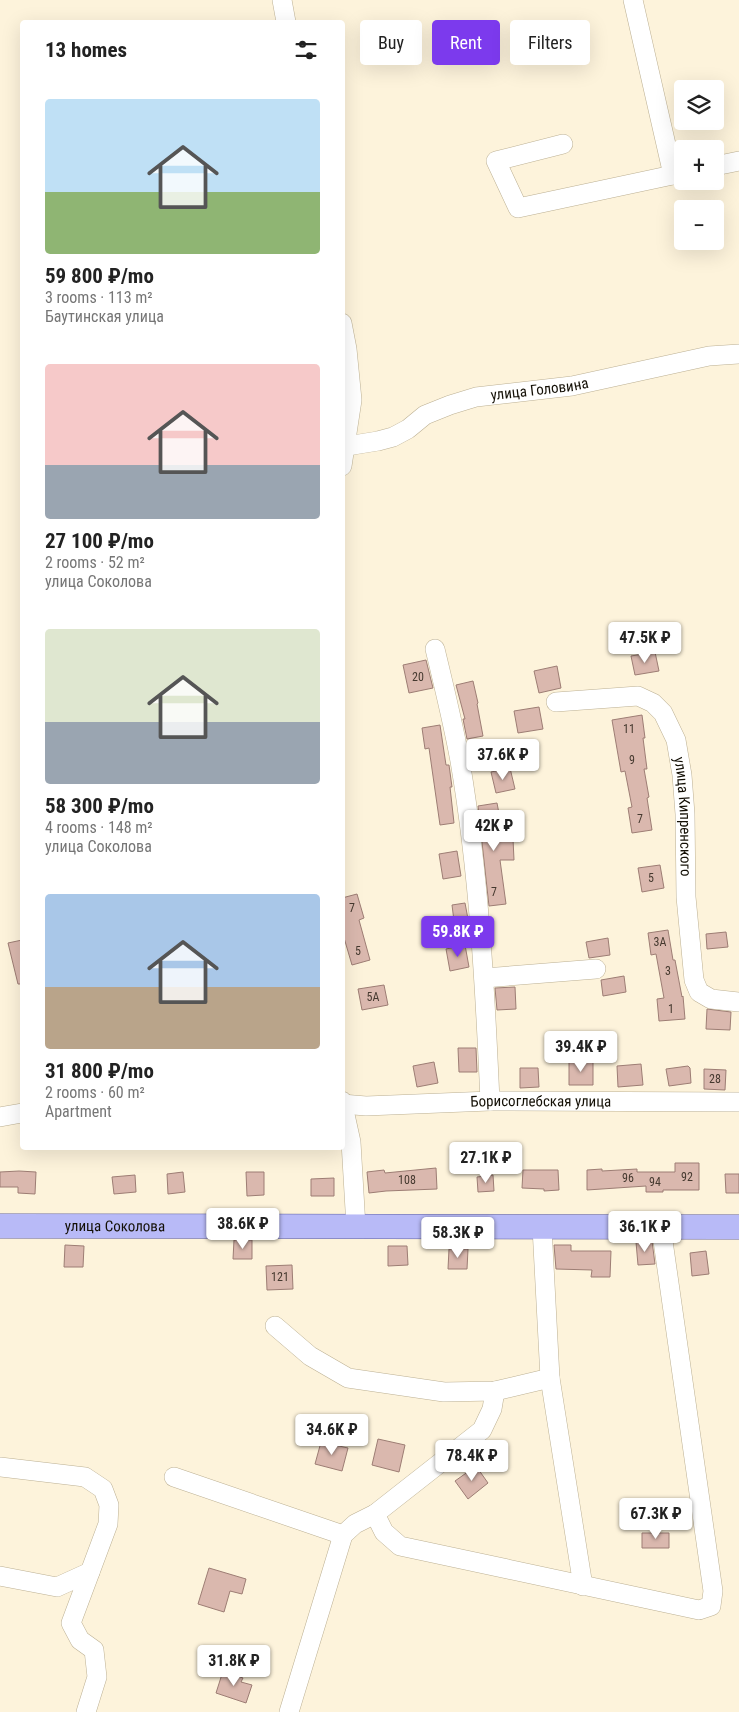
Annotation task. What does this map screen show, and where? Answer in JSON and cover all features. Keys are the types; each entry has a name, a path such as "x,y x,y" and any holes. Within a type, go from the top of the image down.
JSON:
{"main road":[{"name":"улица Соколова","path":"0,1226 739,1227"}],"street":[{"path":"282,0 286,20"},
{"path":"633,0 674,159"},
{"path":"563,144 496,161 518,208 674,175"},
{"path":"724,164 739,161"},
{"path":"345,340 352,400 345,451"},
{"name":"улица Головина","path":"346,446 378,442 393,437 408,429 425,415 476,397 572,386 709,356 739,354"},
{"path":"435,649 450,711 467,807 484,978 490,1101"},
{"name":"улица Кипренского","path":"556,702 638,696 653,703 663,713 676,740 682,775 685,814 686,896 694,980 699,992 711,999 739,1002"},
{"path":"484,978 596,969"},
{"name":"Борисоглебская улица","path":"345,1103 366,1106 490,1101 739,1102"},
{"path":"345,1113 351,1142 356,1226"},
{"path":"0,1117 20,1114"},
{"path":"542,1227 550,1378 583,1586"},
{"path":"375,1514 384,1532 400,1546 700,1610 710,1606 713,1591 661,1227"},
{"path":"275,1326 310,1356 348,1378 444,1392 495,1392 550,1378"},
{"path":"289,1712 343,1535 355,1524 375,1514 482,1430 492,1409 495,1392"},
{"path":"0,1467 85,1477 102,1489 109,1505 108,1524 71,1623 80,1640 94,1650 97,1677 86,1712"},
{"path":"174,1477 343,1535"},
{"path":"0,1576 57,1587 90,1572"}],"building":[{"path":"655,652 659,671 635,675 631,656"},
{"path":"426,660 433,688 409,693 403,665"},
{"path":"557,666 561,688 539,693 534,671"},
{"path":"473,681 483,736 467,739 463,719 465,719 456,685"},
{"path":"539,707 543,729 518,733 514,711"},
{"path":"642,715 647,769 644,769 652,830 632,833 628,808 632,807 625,771 621,772 612,720"},
{"path":"440,725 446,765 449,765 454,823 440,825 429,748 425,749 422,728"},
{"path":"510,768 515,789 496,793 491,772"},
{"path":"497,803 504,840 513,839 514,860 500,860 506,904 489,906 478,806"},
{"path":"457,851 461,876 443,879 439,854"},
{"path":"660,865 664,888 642,892 638,868"},
{"path":"357,894 364,918 359,920 370,960 352,965 345,941 345,897"},
{"path":"465,903 468,919 454,921 452,905"},
{"path":"668,930 673,960 675,960 683,996 685,1019 659,1021 657,999 664,998 656,954 651,955 648,933"},
{"path":"726,932 728,947 707,949 706,934"},
{"path":"608,938 610,955 589,958 586,942"},
{"path":"20,940 20,984 18,984 8,943"},
{"path":"465,945 469,967 450,971 446,949"},
{"path":"624,976 626,992 603,996 601,980"},
{"path":"384,985 388,1005 362,1010 358,989"},
{"path":"515,987 516,1009 497,1010 495,988"},
{"path":"707,1009 731,1012 730,1030 706,1029"},
{"path":"458,1048 476,1048 477,1072 459,1072"},
{"path":"569,1061 593,1061 593,1085 569,1085"},
{"path":"434,1062 438,1083 417,1087 413,1066"},
{"path":"641,1064 643,1085 618,1087 617,1066"},
{"path":"688,1066 690,1068 691,1083 669,1086 666,1069"},
{"path":"520,1068 538,1068 539,1087 520,1088"},
{"path":"704,1069 726,1070 725,1090 704,1089"},
{"path":"675,1163 699,1163 699,1190 646,1192 646,1186 587,1190 587,1170 637,1169 637,1172 675,1172"},
{"path":"436,1168 437,1189 369,1193 367,1172 384,1170 385,1173"},
{"path":"523,1170 558,1170 559,1190 544,1191 544,1189 522,1188"},
{"path":"0,1172 36,1172 35,1194 18,1193 18,1187 0,1187"},
{"path":"183,1172 185,1192 168,1194 167,1174"},
{"path":"246,1172 264,1172 264,1195 247,1196"},
{"path":"725,1174 739,1174 739,1193 726,1193"},
{"path":"135,1175 136,1192 114,1194 112,1177"},
{"path":"493,1175 494,1191 478,1192 477,1177"},
{"path":"334,1178 334,1196 311,1196 311,1179"},
{"path":"234,1240 252,1240 252,1259 233,1259"},
{"path":"652,1241 655,1264 638,1265 636,1242"},
{"path":"65,1245 84,1246 83,1267 64,1267"},
{"path":"554,1245 571,1245 571,1251 611,1251 610,1277 591,1277 592,1270 556,1269"},
{"path":"388,1246 407,1246 408,1265 388,1266"},
{"path":"449,1249 468,1249 467,1269 448,1269"},
{"path":"706,1251 709,1274 692,1276 690,1253"},
{"path":"292,1265 293,1289 267,1290 266,1266"},
{"path":"378,1439 405,1445 399,1472 372,1465"},
{"path":"321,1442 348,1448 342,1471 315,1464"},
{"path":"476,1466 488,1483 468,1499 455,1481"},
{"path":"642,1533 669,1533 669,1548 642,1548"},
{"path":"209,1568 246,1579 242,1594 230,1591 224,1612 198,1604"},
{"path":"223,1671 243,1678 241,1682 252,1685 246,1703 216,1693"}]}
